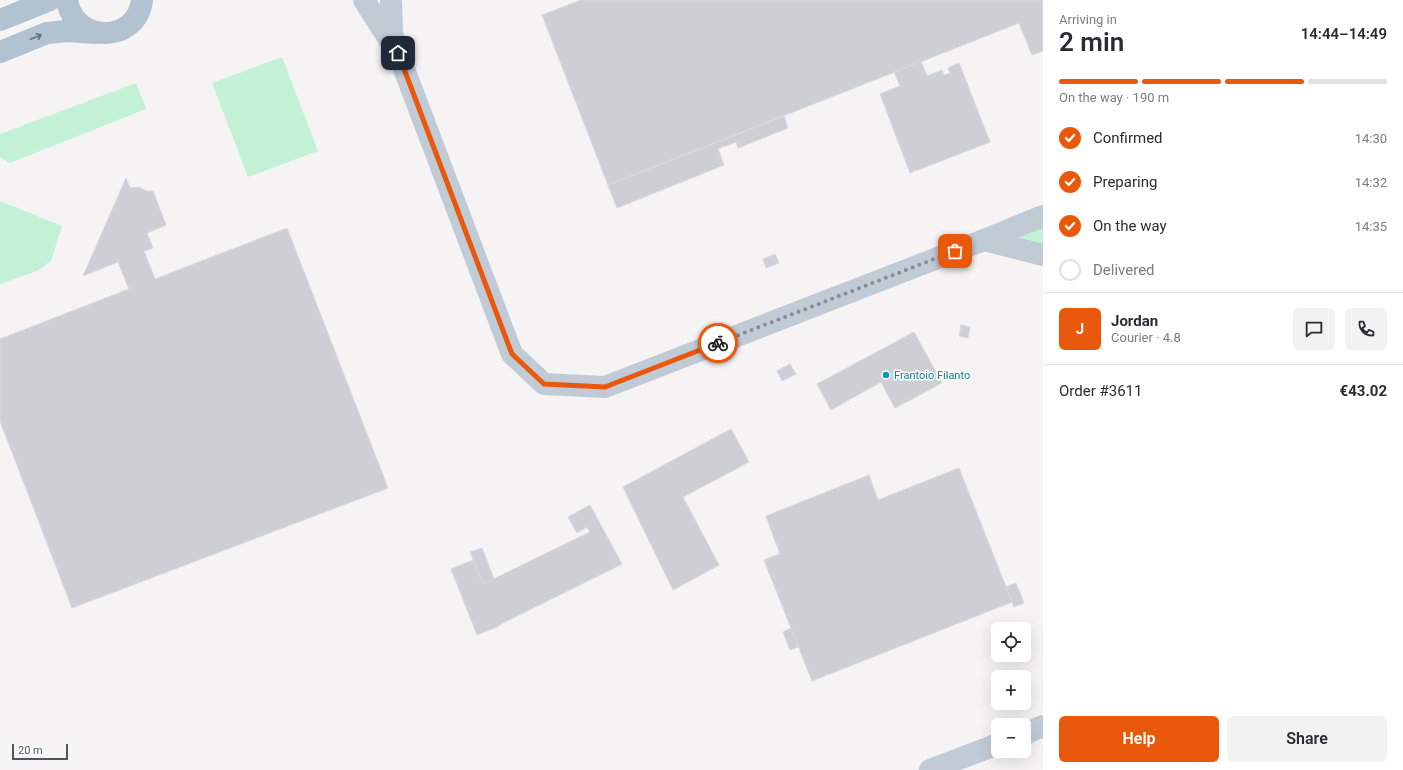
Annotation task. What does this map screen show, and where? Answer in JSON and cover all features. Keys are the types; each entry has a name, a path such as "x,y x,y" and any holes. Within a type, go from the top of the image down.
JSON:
{"main road":[{"path":"0,20 50,0"},
{"path":"67,0 68,8 74,19 83,28 95,33"},
{"path":"0,52 47,33 67,31 107,34 119,31 129,25 142,5"}],"street":[{"path":"364,0 398,53"},
{"path":"391,0 392,33 398,53 512,354 544,384 605,387 1043,216"},
{"path":"984,240 1043,254"},
{"path":"1031,731 1043,726"},
{"path":"930,770 991,747"}],"green space":[{"path":"282,57 318,151 248,177 212,83"},
{"path":"136,83 146,109 10,163 0,157 0,134"},
{"path":"0,201 62,226 51,261 37,271 0,284"},
{"path":"1043,227 1043,246 1022,241 1021,235"}],"building":[{"path":"581,0 1043,0 1043,51 1032,55 1019,23 608,185 542,15"},
{"path":"921,61 927,76 942,70 944,75 950,73 948,68 959,63 990,142 910,173 880,94 900,86 894,72"},
{"path":"784,116 788,128 738,148 736,142 718,149 724,165 617,208 608,185"},
{"path":"126,178 130,188 138,187 147,191 153,191 166,225 147,233 153,248 144,251 155,279 287,228 388,488 72,608 0,421 0,339 129,289 118,262 83,276"},
{"path":"775,254 779,263 766,268 763,259"},
{"path":"961,325 970,327 968,338 959,336"},
{"name":"Frantoio Filanto","path":"914,332 942,383 895,408 881,382 831,410 817,384"},
{"path":"790,364 796,374 782,381 777,371"},
{"path":"731,429 749,462 683,497 719,565 673,590 623,487"},
{"path":"959,468 1012,602 812,681 764,560 780,554 766,516 869,475 878,500"},
{"path":"590,505 622,564 499,626 477,635 451,569 473,560 483,584 590,532 587,527 577,533 568,517"},
{"path":"482,548 494,579 483,584 470,552"},
{"path":"1016,583 1024,603 1014,607 1006,587"},
{"path":"791,628 798,647 790,650 783,632"}],"way so far":[{"path":"718,343 955,251"}],"place":[{"name":"Frantoio Filanto","path":"886,375"}],"route":[{"path":"398,53 512,354 544,384 605,387 718,343"}]}
